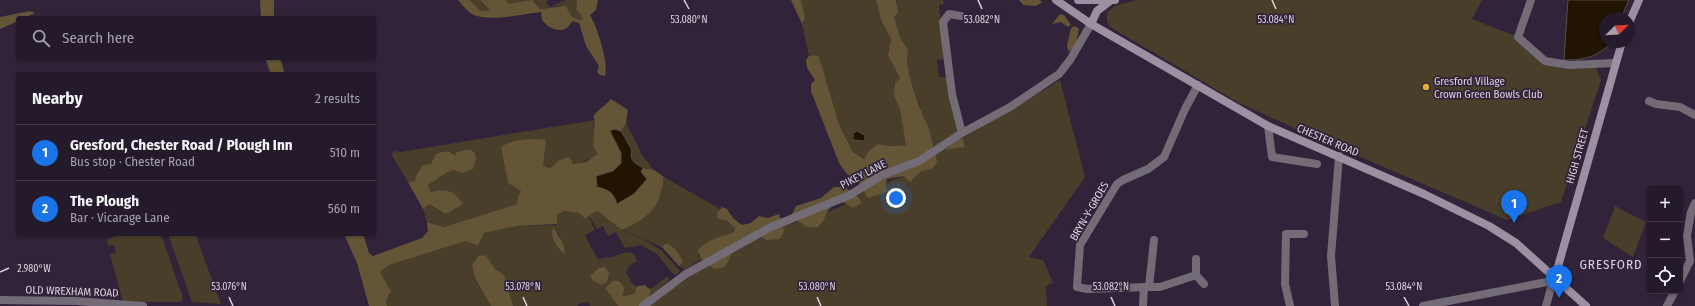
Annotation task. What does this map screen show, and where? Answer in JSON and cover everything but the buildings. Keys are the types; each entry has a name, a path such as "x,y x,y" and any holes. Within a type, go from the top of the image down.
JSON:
{"main road":[{"name":"CHESTER ROAD","path":"1056,0 1091,24 1268,126 1424,194 1490,226 1516,243 1553,279 1586,306"},
{"path":"1078,0 1112,1"},
{"path":"1634,12 1639,0"},
{"path":"1091,24 1097,11 1112,1"},
{"name":"HIGH STREET","path":"1553,279 1620,48"}],"street":[{"path":"1531,0 1518,37 1545,61 1569,65 1615,63"},
{"path":"960,16 949,14 943,22 952,94 962,132"},
{"name":"PIKEY LANE","path":"643,306 686,274 764,231 850,195 882,175 919,161 962,132 1010,107 1059,74 1070,60 1091,24"},
{"name":"BRYN-Y-GROES","path":"1146,287 1087,289 1077,287 1080,245 1117,184 1148,169 1164,157 1185,109 1198,85"},
{"path":"1649,101 1656,104 1680,107 1695,114"},
{"path":"1268,126 1272,157 1317,164"},
{"path":"1335,306 1331,256 1338,156"},
{"path":"1683,275 1690,261 1687,236 1691,212 1695,203"},
{"path":"1290,306 1285,284 1286,234 1304,234"},
{"path":"1143,306 1154,240"},
{"path":"1196,259 1196,275 1204,284"},
{"path":"1146,287 1160,287 1196,275"},
{"path":"1423,306 1553,279 1546,306"},
{"path":"1667,306 1673,294"},
{"name":"OLD WREXHAM ROAD","path":"0,300 76,300 143,306"}],"shaded area":[{"path":"260,0 274,0 274,16 261,16"},
{"path":"458,0 470,0 480,11 490,10 480,0 506,0 508,4 532,0 540,9 566,6 573,17 582,20 582,16 576,10 577,0 598,0 596,10 590,15 599,36 604,54 606,70 605,76 600,75 597,72 599,66 586,46 579,23 572,21 565,29 557,30 545,24 542,20 541,12 509,17 492,18 477,16 467,10"},
{"path":"470,0 480,0 490,10 480,11"},
{"path":"506,0 532,0 508,5"},
{"path":"532,0 548,0 546,3 550,7 566,0 577,0 576,10 582,16 582,20 573,17 559,6 540,9"},
{"path":"791,0 801,0 805,18 802,24"},
{"path":"801,0 876,0 881,20 891,39 888,56 900,78 894,96 900,108 907,145 892,146 878,144 865,159 853,152 840,127 819,58 815,55 809,56 802,24 805,18"},
{"path":"876,0 896,0 898,13 894,17 900,37 908,50 907,62 910,78 930,132 937,162 932,169 921,171 910,182 903,176 887,179 887,192 868,198 860,184 847,174 839,163 811,91 811,84 815,80 807,68 806,60 809,56 815,55 819,57 840,127 853,152 864,159 869,151 878,144 892,146 906,145 900,109 894,96 895,83 900,78 888,56 891,39 881,20"},
{"path":"896,0 943,0 944,4 939,5 944,59 937,60 939,77 946,77 957,133 934,147 910,78 907,62 908,50 900,37 894,17 898,12"},
{"path":"1019,0 1040,0 1042,2 1036,6 1023,5"},
{"path":"1137,0 1482,0 1472,19 1518,37 1545,61 1594,64 1601,80 1561,202 1507,220 1239,103 1110,27 1107,21 1107,13 1114,6"},
{"path":"1568,0 1629,0 1624,12 1599,12 1599,48 1606,48 1590,57 1564,60"},
{"path":"30,11 35,13 28,16 16,16 16,22 0,29 0,17"},
{"path":"1060,14 1064,15 1071,25 1068,27 1061,22 1052,24"},
{"path":"1075,26 1079,29 1076,45 1069,52 1067,46 1071,28"},
{"path":"266,60 281,60 284,72 270,72"},
{"path":"1060,80 1085,177 1029,257 1043,260 1053,283 1046,286 1047,306 647,306 708,265 783,226 826,213 845,204 864,191 903,176 936,154"},
{"path":"611,99 628,110 626,123 621,131 614,129 610,132 621,153 621,163 613,171 596,176 614,195 618,204 643,168 654,170 664,177 658,200 651,212 622,230 597,211 585,219 579,213 565,211 557,215 557,224 517,226 484,233 478,246 466,241 389,265 380,272 391,291 386,300 387,306 369,306 357,263 345,236 364,236 369,253 373,256 422,238 428,231 427,222 444,227 517,204 518,196 521,191 508,183 501,147 511,142 523,140 546,140 543,166 550,168 558,161 569,157 573,164 586,162 597,154 593,145 595,120 593,117"},
{"path":"595,120 593,145 597,154 583,162 570,163 558,161 550,168 543,166 543,152 535,139 506,144 501,148 509,183 521,191 518,196 517,204 444,227 427,222 423,209 429,203 438,210 443,189 431,192 428,185 453,170 462,173 470,149 456,152 455,156 452,152 443,151 435,155 431,164 415,181 408,182 391,154 395,151 401,152"},
{"path":"626,123 642,155 654,170 637,165 632,159 632,150 621,131"},
{"path":"614,129 621,131 632,150 632,159 643,168 641,172 647,179 634,194 617,204 610,192 597,187 596,176 613,171 621,163 621,153 610,131"},
{"path":"857,131 865,135 865,141 853,140 853,133"},
{"path":"963,138 964,147 945,150 956,141"},
{"path":"470,149 475,153 476,159 473,169 462,173 453,170 428,185 431,192 441,190 453,193 463,204 446,214 429,204 423,209 408,182 415,181 416,176 423,165 431,164 435,155 440,152 450,152 455,156 456,152"},
{"path":"664,177 720,209 717,213 735,228 734,232 726,235 698,255 701,259 685,270 679,266 683,262 666,243 662,247 623,230 644,217 657,203"},
{"path":"834,187 845,187 860,199 861,203 853,208 841,201 828,211 817,228 807,227 791,216 796,206 821,198"},
{"path":"1615,206 1646,222 1633,257 1603,238"},
{"path":"722,207 727,209 733,218 742,225 751,223 759,216 768,218 779,214 784,231 780,239 766,240 757,234 730,249 731,255 725,267 714,269 701,259 698,250 710,241 734,232 735,228 726,220 718,219 717,213"},
{"path":"565,211 579,213 585,219 589,217 595,230 585,235 598,260 625,252 634,254 637,261 629,266 626,273 631,280 630,281 637,287 634,294 622,296 613,281 605,288 618,306 590,306 589,302 578,304 578,306 513,306 504,275 495,269 486,255 478,256 472,265 475,278 491,306 387,306 386,300 391,291 380,272 389,265 466,241 478,246 484,233 517,226 557,225 557,215","holes":["553,227 559,235 564,254 554,242"]},
{"path":"597,211 622,230 647,241 661,250 680,271 676,275 671,272 658,255 641,245 625,248 616,232 608,236 603,226 597,229 589,216"},
{"path":"553,227 563,243 565,255 554,242 552,235"},
{"path":"115,236 162,236 183,298 181,302 123,302 110,254 116,253 114,245 108,246 107,240"},
{"path":"169,236 196,236 221,304 192,302"},
{"path":"666,243 674,248 680,256 683,262 679,266 662,247"},
{"path":"486,255 495,269 504,275 513,306 491,306 475,278 472,265 478,256"},
{"path":"605,267 609,273 607,282 602,285 593,281 590,276 599,268"},
{"path":"668,276 669,280 649,297 651,291 648,288 652,288"},
{"path":"613,281 619,281 624,288 623,296 634,294 637,286 645,285 651,291 649,297 639,306 618,306 605,288"}],"place":[{"name":"Gresford Village Crown Green Bowls Club","path":"1426,87"},
{"name":"Gresford, Chester Road / Plough Inn","path":"1514,223"},
{"name":"The Plough","path":"1559,298"}],"district":[{"name":"GRESFORD","path":"1611,264"}]}
